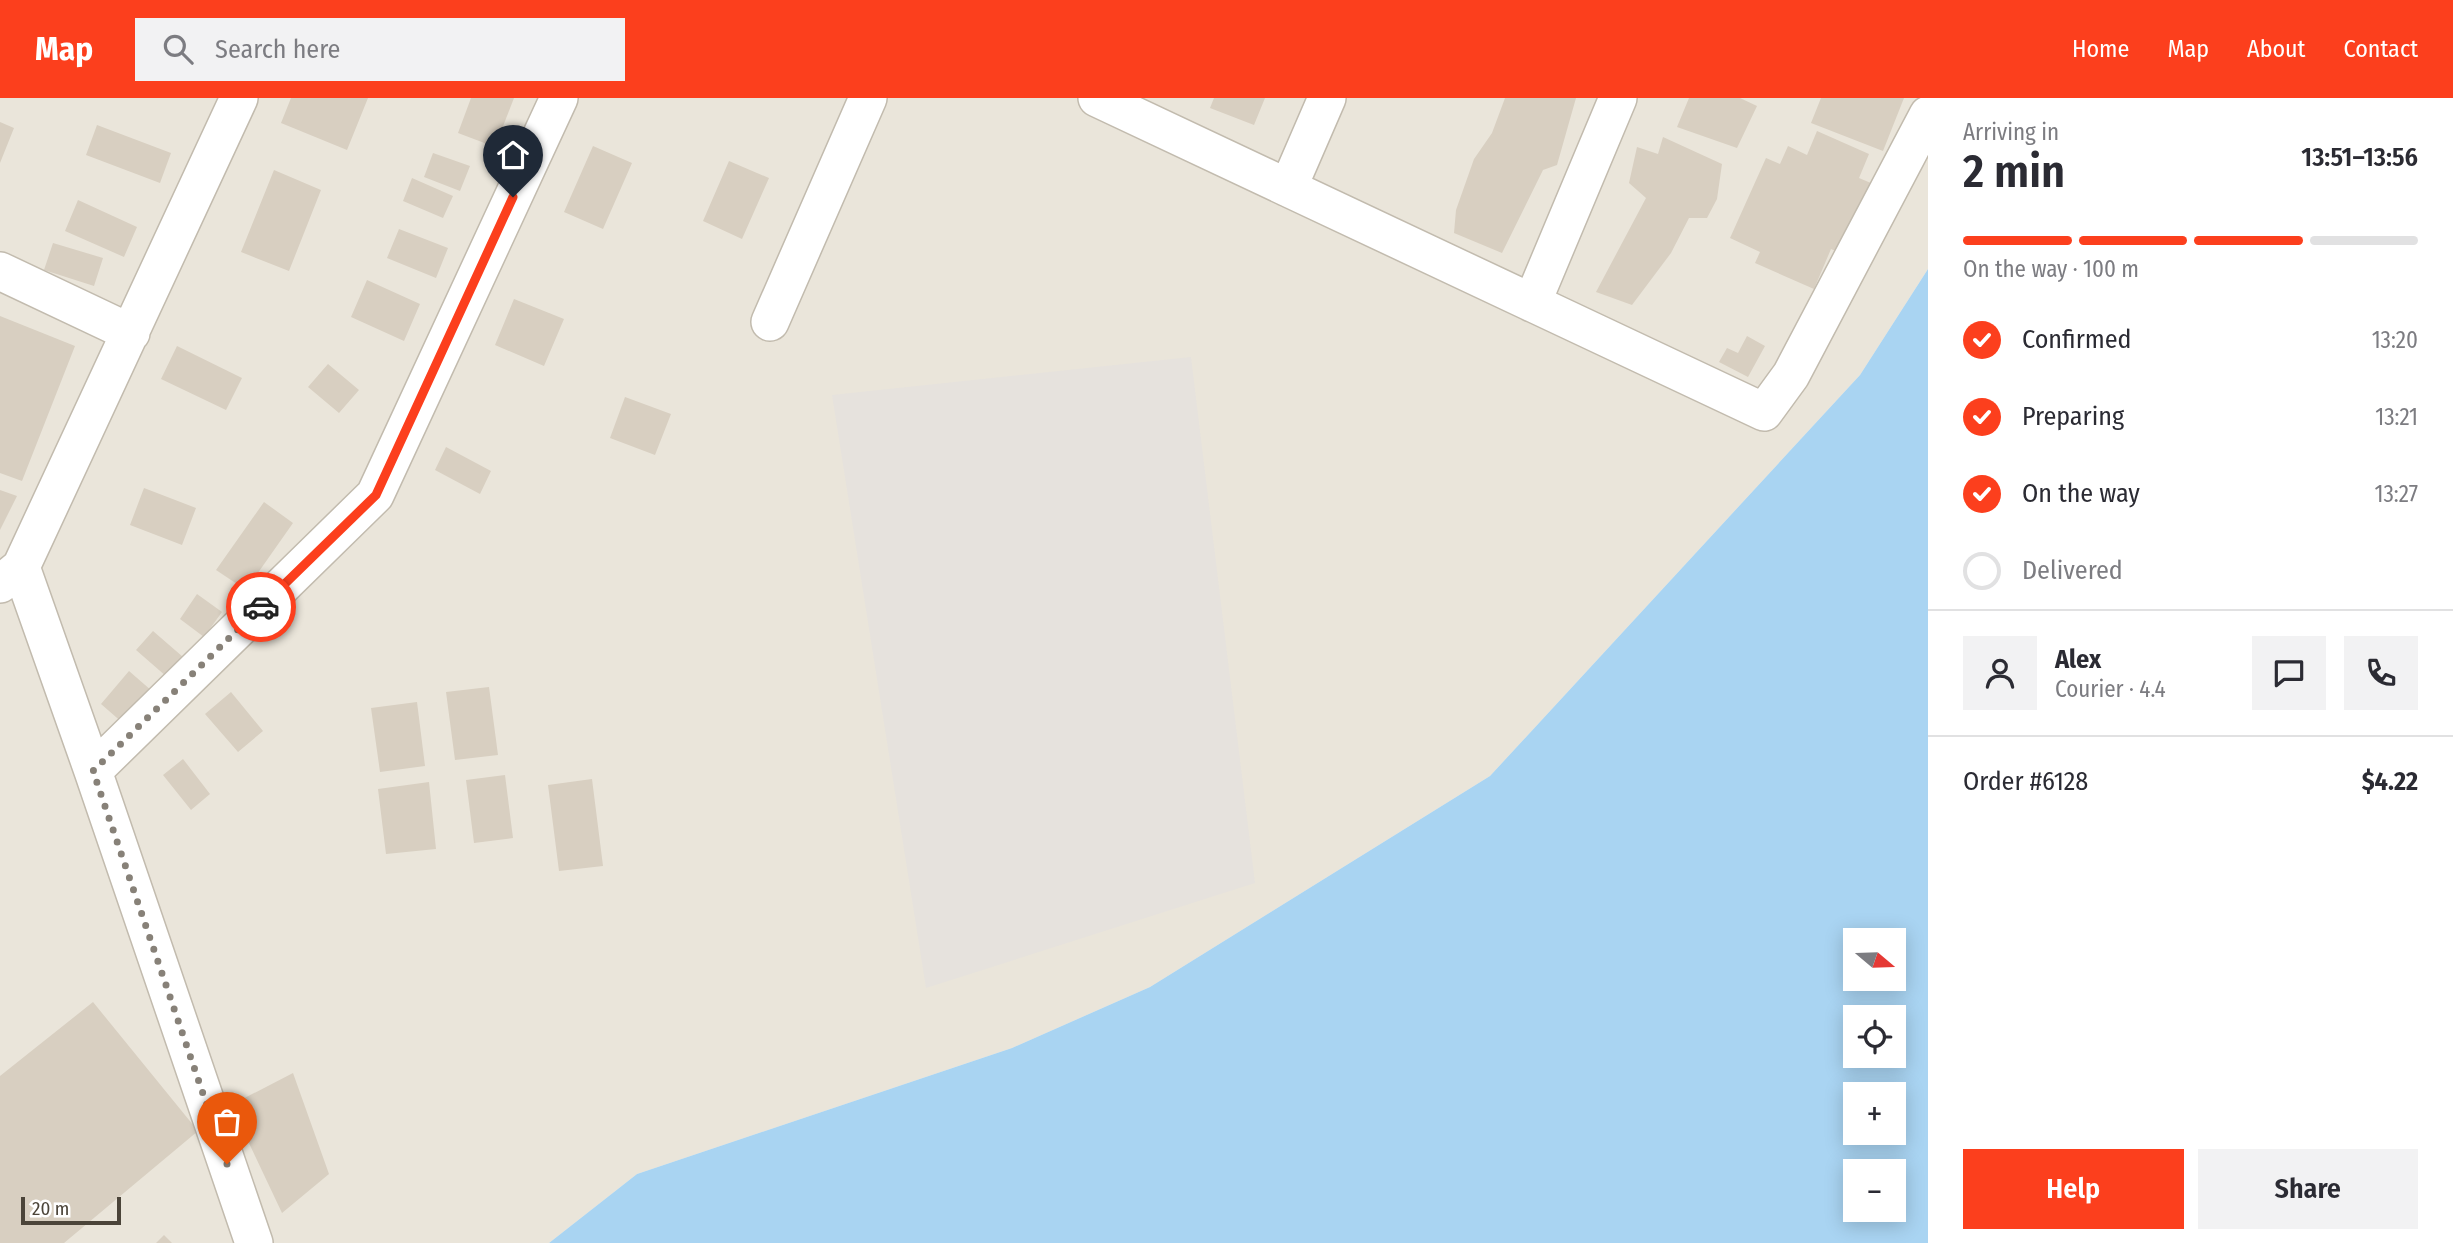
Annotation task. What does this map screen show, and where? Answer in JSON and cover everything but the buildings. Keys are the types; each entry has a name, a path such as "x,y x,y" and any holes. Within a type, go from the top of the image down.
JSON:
{"street":[{"path":"239,98 131,333 11,576 93,771 254,1243"},
{"path":"93,771 376,495 559,98"},
{"path":"770,322 868,98"},
{"path":"1097,98 1764,412 1791,374 1928,115"},
{"path":"1288,188 1327,98"},
{"path":"1532,303 1618,98"},
{"path":"0,271 131,333"}],"shaded area":[{"path":"0,98 1928,98 1928,269 1860,375 1490,776 1150,987 1012,1048 637,1174 549,1243 0,1243"},
{"path":"1191,357 1255,883 926,988 832,395"}],"water":[{"path":"1928,269 1928,1243 549,1243 637,1174 1012,1048 1150,987 1490,776 1860,375"}],"way so far":[{"path":"227,1164 93,771 261,607"}],"route":[{"path":"261,607 376,495 513,197"}]}
